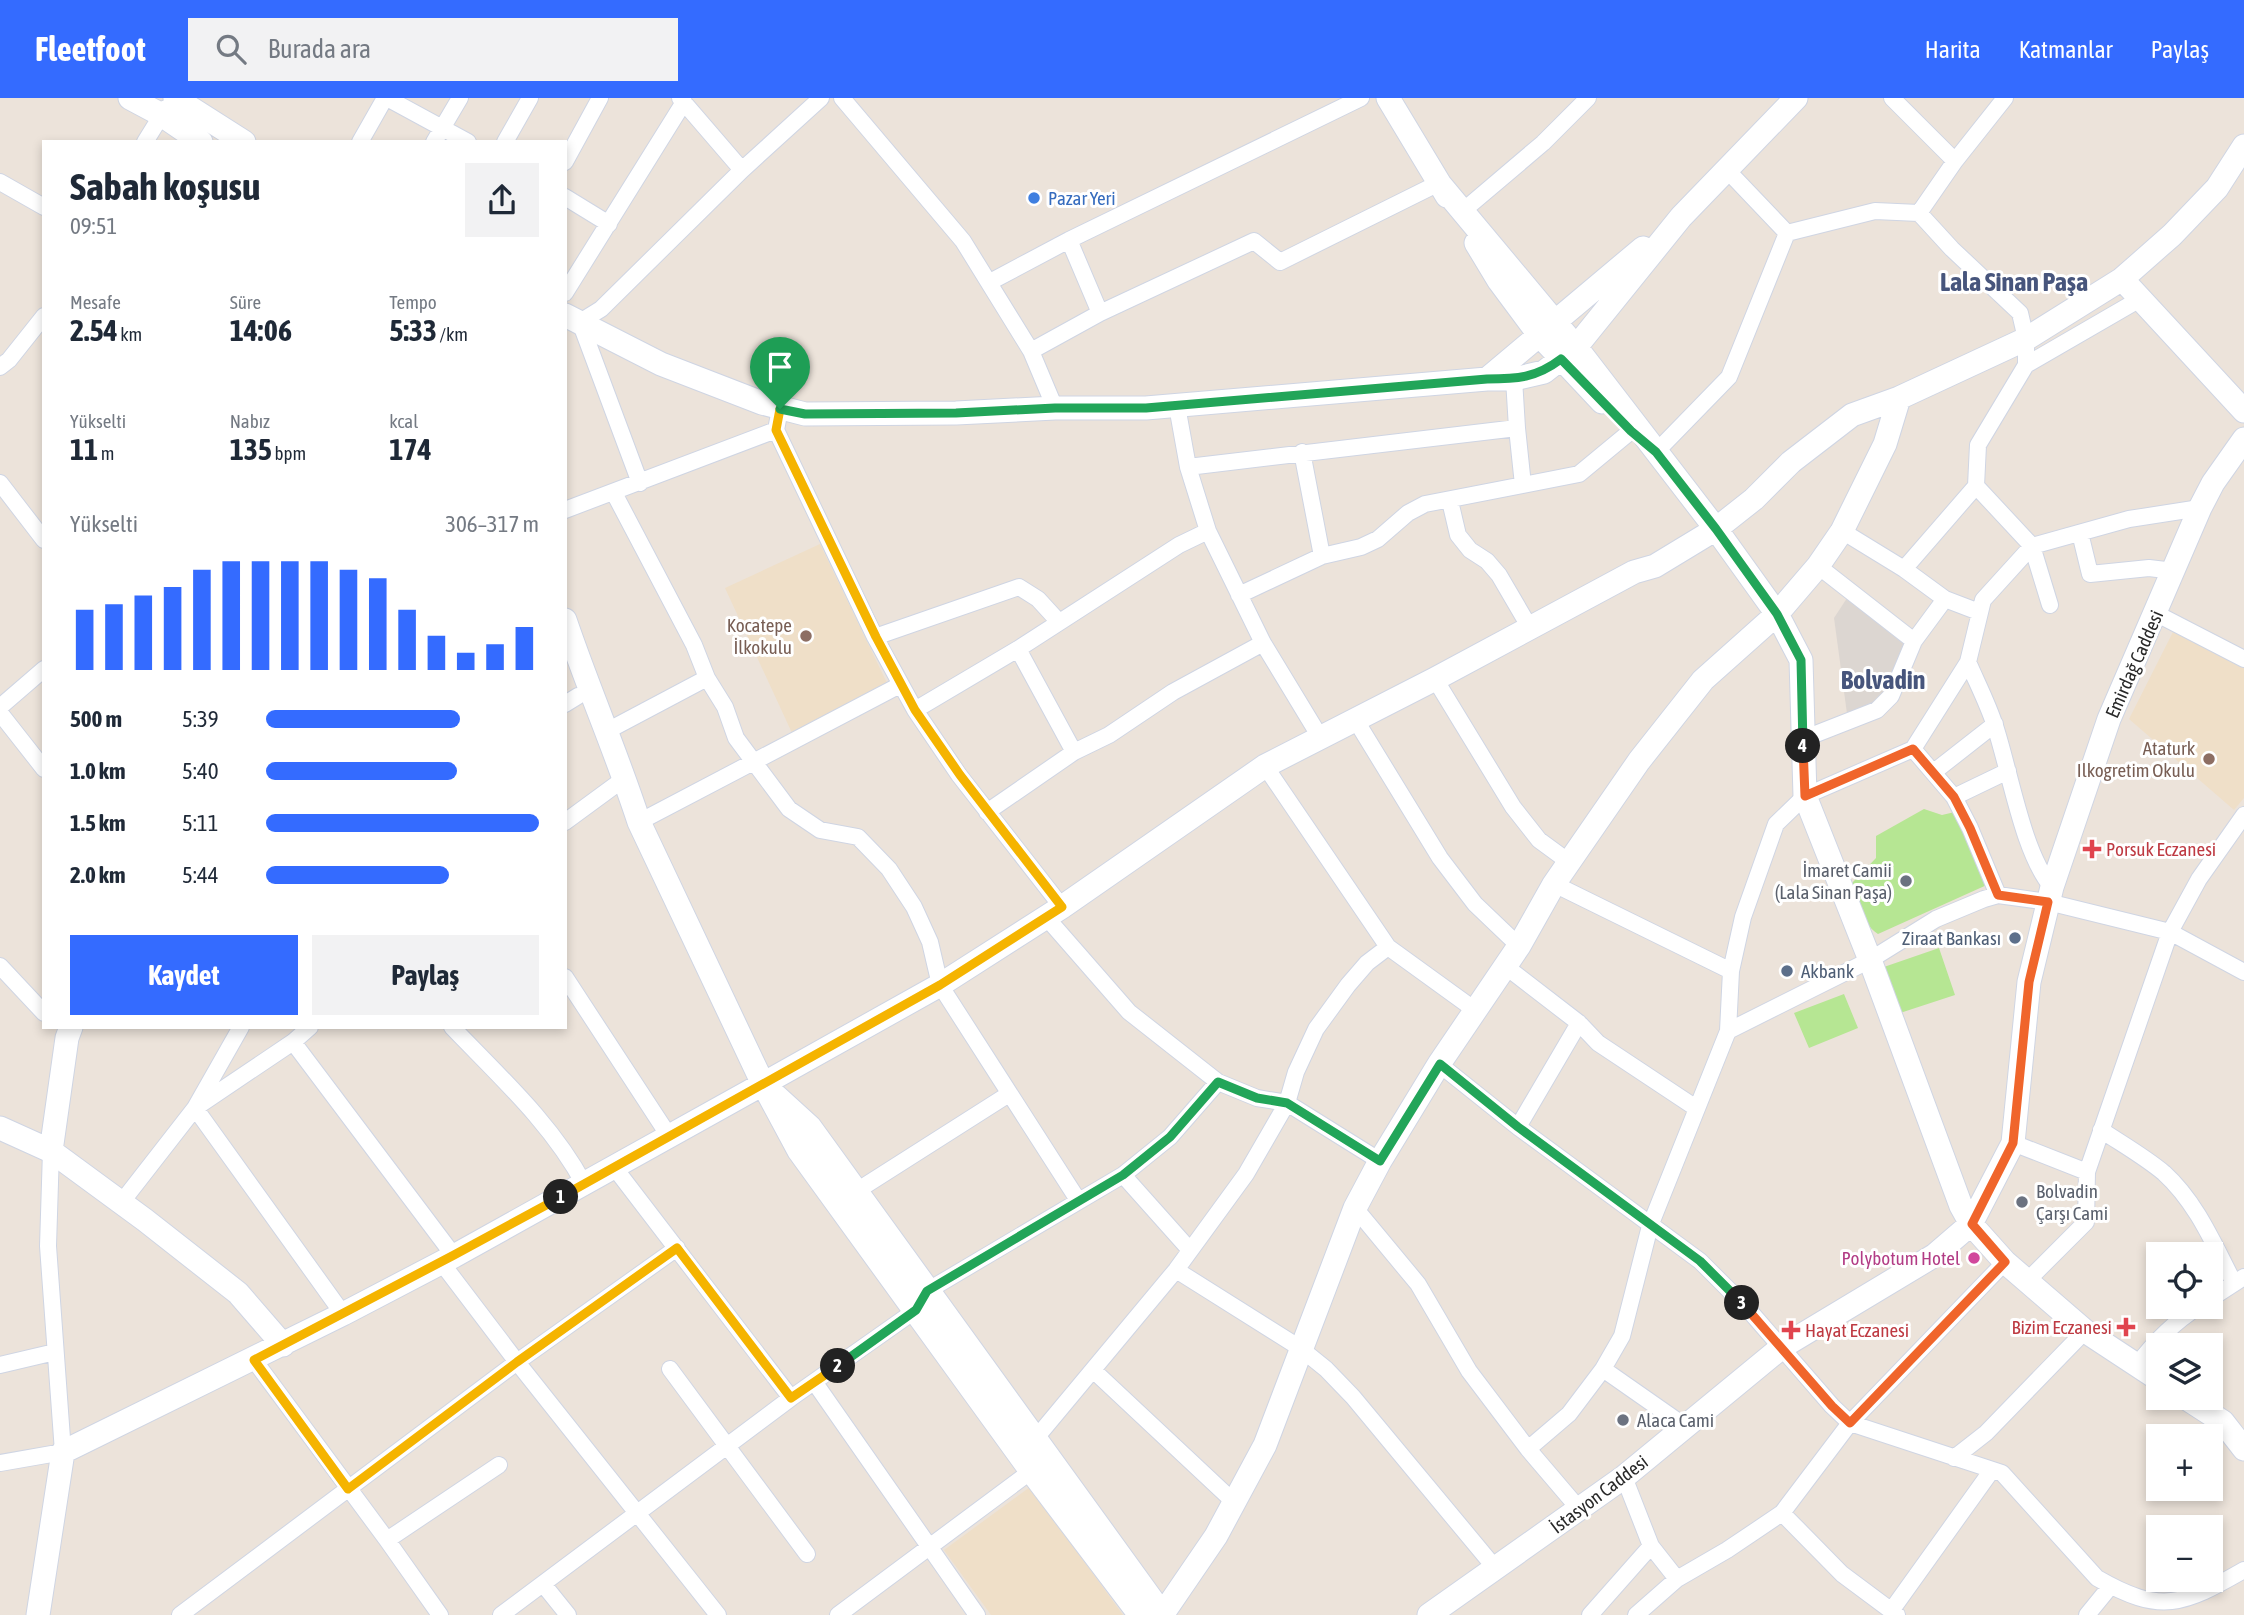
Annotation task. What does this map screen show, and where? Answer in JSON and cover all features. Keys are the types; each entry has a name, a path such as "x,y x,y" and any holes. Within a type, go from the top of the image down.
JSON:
{"street":[{"path":"130,98 170,103 240,140"},
{"path":"361,140 386,98 438,135 459,140"},
{"path":"438,135 460,98"},
{"path":"506,140 530,98"},
{"path":"570,322 601,309 742,170 821,98"},
{"path":"842,98 963,241 1031,351 1055,408"},
{"path":"990,282 1069,240 1361,98"},
{"path":"1388,98 1499,281 1547,328"},
{"path":"1565,98 1574,112"},
{"path":"1464,210 1544,143 1588,98"},
{"path":"567,509 640,483 778,419 818,414 1177,406 1487,379 1514,379 1544,372 1568,353 1681,217 1796,98"},
{"path":"1892,98 1955,161"},
{"path":"1919,213 1955,161 2005,98"},
{"path":"567,158 595,100"},
{"path":"567,290 682,100 742,170"},
{"path":"146,140 170,103"},
{"path":"170,103 199,140"},
{"path":"0,1463 63,1452 254,1360 448,1259 940,985 1054,912 1265,766 1634,572 1656,566 1716,529 1755,499 1799,456 1852,415 1899,398 2026,339 2122,279 2172,235 2217,188 2244,146"},
{"path":"1726,169 1787,233"},
{"path":"0,182 42,206"},
{"path":"1031,351 1100,313 1254,241 1280,262 1439,183"},
{"path":"1439,183 1464,210 1547,328 1631,431 1656,452"},
{"path":"567,198 609,224"},
{"path":"1787,233 1875,211 1919,213 2020,313 2026,339 2026,365"},
{"path":"1487,379 1681,217"},
{"path":"1656,452 1729,377 1787,233"},
{"path":"1069,240 1100,313"},
{"path":"2122,279 2244,411"},
{"path":"1903,569 1976,486 1978,445 2026,365 2140,299"},
{"path":"0,367 9,360 42,319"},
{"path":"570,322 778,419 900,685 1054,912 1129,1012 1218,1082 1257,1098 1287,1103 1380,1161"},
{"path":"570,322 640,483"},
{"path":"1568,353 1656,452 1716,529 1777,614 1801,660 1805,796 1870,960 1961,1206 1972,1224 2005,1262 2085,1331 2146,1371"},
{"path":"1514,379 1523,485"},
{"path":"567,671 572,700 620,782 763,1084 799,1152 1036,1438 1040,1464 1163,1615 1216,1536 1265,1445 1355,1208 1380,1161 1440,1064 1519,946 1554,884 1639,761 1703,680 1777,614 1818,566 1842,531 1885,444 1899,398"},
{"path":"1177,406 1188,467 1208,531 1263,643 1320,737"},
{"path":"1188,467 1517,428"},
{"path":"1239,595 1322,556 1361,547 1378,539 1425,505 1580,474 1631,431"},
{"name":"Emirdağ Caddesi","path":"1972,1224 2013,1143 2029,982 2050,895 2109,719 2157,614 2200,508 2213,483 2244,439"},
{"path":"1302,453 1322,556"},
{"path":"0,483 42,537"},
{"path":"1976,486 2032,546 2050,605"},
{"path":"614,493 694,645 707,678 725,707 736,738 789,808 820,830 858,837 889,869 914,907 930,942 940,985 1078,1200"},
{"path":"1450,501 1458,535 1470,550 1487,561 1499,575 1530,628"},
{"path":"1528,1449 1569,1414 1603,1369 1622,1336 1650,1226 1728,1031 1731,971 1743,917 1776,824 1805,796 1913,749 1968,662 1983,600 2032,546 2129,519 2200,508"},
{"path":"915,710 1018,649 1179,545 1208,531"},
{"path":"1842,531 1945,598 1979,612"},
{"path":"2080,533 2090,574 2149,568 2174,571"},
{"path":"1818,566 1914,641"},
{"path":"876,637 1019,587 1038,599 1059,622"},
{"path":"1803,739 1877,710 1891,696 1914,641 1945,598"},
{"path":"2157,614 2244,659"},
{"path":"567,626 607,731 620,782"},
{"path":"987,812 1074,752 1109,735 1173,692 1263,643"},
{"path":"1018,649 1074,752"},
{"path":"1968,662 1995,724 2041,874 2050,895"},
{"path":"0,707 42,671"},
{"path":"607,731 707,678"},
{"path":"1435,678 1513,807 1539,840 1569,862"},
{"path":"639,822 900,685"},
{"path":"0,713 42,766"},
{"path":"1355,719 1440,858 1475,904 1519,946"},
{"path":"1935,771 1995,724"},
{"path":"1913,749 1935,771 1954,797 1998,895"},
{"path":"1265,766 1388,947 1475,1010"},
{"path":"1954,797 2008,771"},
{"path":"567,821 620,782"},
{"path":"2028,1280 2086,1222 2087,1172 2170,932 2199,880 2241,826"},
{"path":"1554,884 1731,971"},
{"path":"1728,1031 1870,960 1936,919 1998,895 2050,895 2170,932 2244,972"},
{"path":"1036,1438 1176,1270 1246,1174 1287,1103 1296,1072 1316,1029 1367,963 1388,947"},
{"path":"0,966 42,1011"},
{"path":"1505,966 1579,1023 1598,1043 1696,1108"},
{"path":"567,980 669,1136"},
{"path":"1518,1127 1579,1023"},
{"path":"121,1203 195,1108 241,1029"},
{"path":"195,1108 293,1042 308,1029"},
{"path":"454,1029 520,1098 572,1162 584,1184"},
{"path":"38,1615 63,1452 48,1246 51,1151 65,1031"},
{"path":"293,1042 448,1259 517,1362 718,1615"},
{"path":"1440,1064 1518,1127 1700,1261 1747,1308 1850,1423 2002,1473 2109,1588 2146,1605 2176,1611 2244,1570"},
{"path":"501,1615 791,1398 815,1383 922,1300 1078,1200 1123,1175 1170,1137 1218,1082"},
{"path":"763,1084 810,1127 855,1192 922,1300 1040,1464 1140,1615"},
{"path":"855,1192 1009,1094"},
{"path":"195,1108 343,1314"},
{"path":"0,1128 51,1151 121,1203 238,1293 283,1345"},
{"path":"2101,1130 2155,1165 2177,1186 2239,1280 2223,1290"},
{"path":"2013,1143 2087,1172"},
{"path":"614,1167 791,1398"},
{"path":"1123,1175 1189,1249"},
{"path":"1355,1208 1418,1284 1469,1371 1528,1449 1580,1510"},
{"name":"İstasyon Caddesi","path":"1429,1615 1624,1477 1782,1348 1935,1255 1972,1224"},
{"path":"180,1615 517,1362 677,1248"},
{"path":"1636,1615 1676,1579 1727,1550 1782,1513 1850,1423 2005,1262"},
{"path":"1176,1270 1300,1348 1326,1369 1353,1397 1496,1569"},
{"path":"2137,1365 2156,1340 2181,1319"},
{"path":"1954,1458 1986,1433 2085,1331"},
{"path":"0,1365 55,1352"},
{"path":"254,1360 440,1615"},
{"path":"670,1369 807,1554"},
{"path":"1603,1369 1686,1427"},
{"path":"1093,1370 1234,1502"},
{"path":"815,1383 929,1545 968,1612"},
{"path":"2204,1410 2223,1422 2241,1440"},
{"path":"838,1615 1040,1464"},
{"path":"387,1540 499,1465"},
{"path":"1782,1513 1842,1574 1894,1613 1992,1470"},
{"path":"1624,1477 1651,1546 1676,1579"},
{"path":"1590,1615 1651,1546"},
{"path":"542,1584 568,1615"},
{"path":"2087,1615 2109,1588"}],"shaded area":[{"name":"Kocatepe İlkokulu","path":"820,544 887,683 792,733 725,588"},
{"path":"1851,592 1914,641 1891,696 1848,721 1834,618"},
{"name":"Ataturk Ilkogretim Okulu","path":"2173,632 2244,665 2244,798 2234,810 2129,719"},
{"path":"1030,1487 1123,1615 991,1615 944,1550"}],"green space":[{"path":"1924,809 1942,815 1959,811 1989,884 1878,934 1863,918 1852,883 1876,858 1876,836"},
{"path":"1939,948 1955,995 1897,1014 1881,968"},
{"path":"1844,994 1858,1028 1809,1048 1794,1013"}],"place":[{"name":"Pazar Yeri","path":"1034,198"},
{"name":"Kocatepe İlkokulu","path":"806,636"},
{"name":"Ataturk Ilkogretim Okulu","path":"2209,759"},
{"name":"Porsuk Eczanesi","path":"2092,849"},
{"name":"İmaret Camii (Lala Sinan Paşa)","path":"1906,881"},
{"name":"Ziraat Bankası","path":"2015,938"},
{"name":"Akbank","path":"1787,971"},
{"name":"Bolvadin Çarşı Cami","path":"2022,1202"},
{"name":"Polybotum Hotel","path":"1974,1258"},
{"name":"Bizim Eczanesi","path":"2126,1327"},
{"name":"Hayat Eczanesi","path":"1791,1330"},
{"name":"Alaca Cami","path":"1623,1420"}],"district":[{"name":"Lala Sinan Paşa","path":"2014,282"},
{"name":"Bolvadin","path":"1883,680"}],"route":[{"path":"1561,359 1631,431 1656,452 1777,614 1801,660 1805,796 1913,749 1935,771 1954,797 1998,895 2048,902 2029,982 2013,1143 1972,1224 2005,1262 1850,1423 1747,1308 1700,1261 1518,1127 1440,1064 1380,1161 1287,1103 1257,1098 1218,1082 1170,1137 1123,1175 927,1291 916,1310 791,1398 677,1248 517,1362 348,1489 254,1360 454,1255 852,1035 940,985 1062,907 960,775 900,685 776,430 780,409 805,414 1146,408 1487,379 1514,379 1544,372 1561,359"}]}
